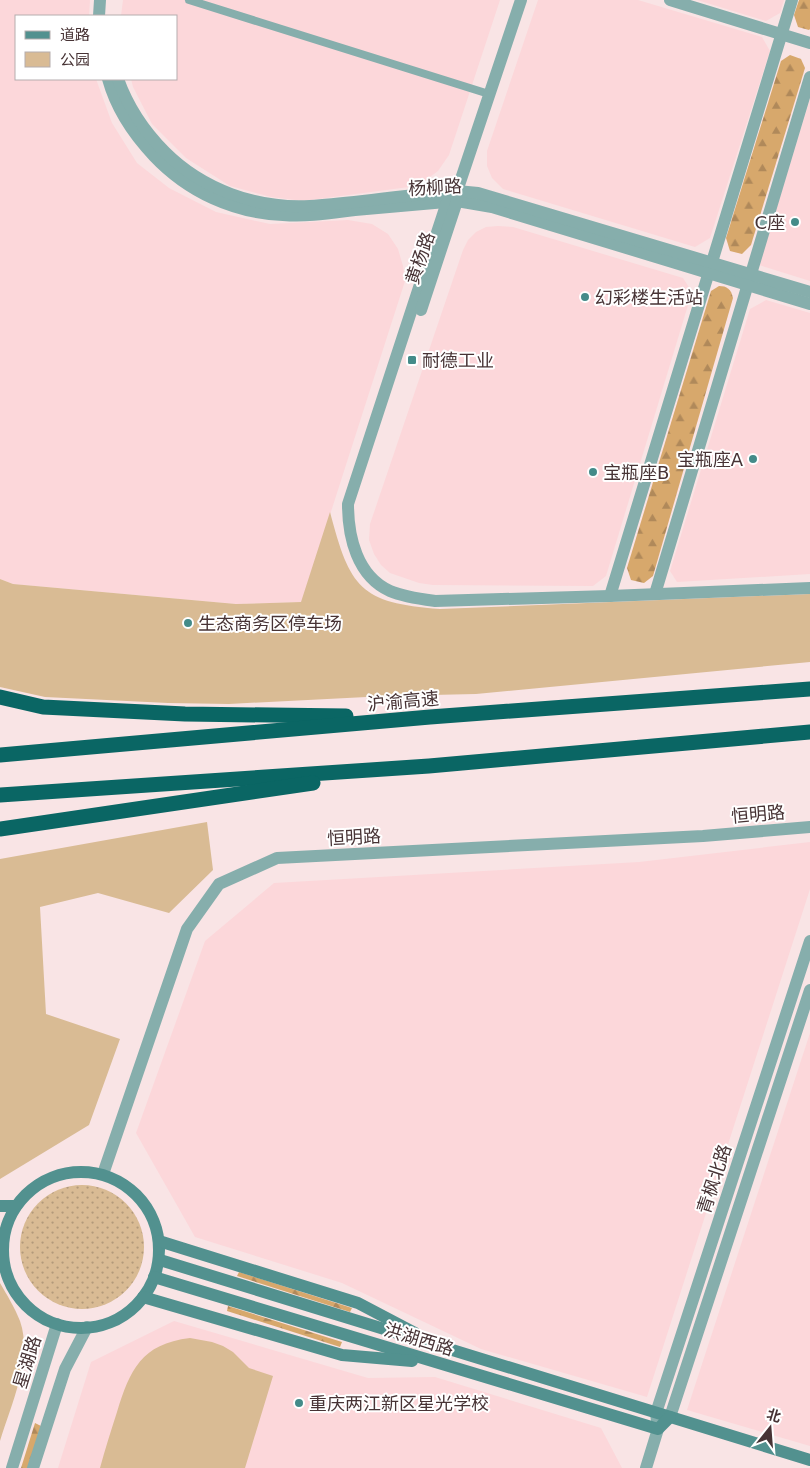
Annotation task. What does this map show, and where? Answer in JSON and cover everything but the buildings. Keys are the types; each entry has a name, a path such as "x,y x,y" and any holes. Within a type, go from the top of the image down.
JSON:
{"highway":[{"name":"沪渝高速","path":"0,755 430,717 810,689"},
{"path":"0,697 43,707 185,714 430,717"},
{"path":"0,795 429,766 810,732"},
{"path":"0,829 429,766"}],"main road":[{"path":"81,1172 103,1174 125,1186 141,1201 153,1220 160,1260 154,1277 143,1297 121,1317 99,1326 76,1328 57,1324 32,1311 17,1295 6,1274 2,1252 3,1228 16,1206 34,1188 56,1176 81,1172"},
{"path":"0,1206 16,1206"},
{"path":"158,1241 358,1304 444,1348"},
{"name":"洪湖西路","path":"160,1260 810,1460"},
{"name":"洪湖西路","path":"154,1277 658,1429"},
{"path":"143,1297 342,1355 437,1363"},
{"path":"658,1429 670,1418"}],"street":[{"path":"99,15 100,0"},
{"path":"108,15 109,0"},
{"name":"黄杨路","path":"521,0 454,198 355,502 349,526 360,563 372,580 390,591 412,597 436,601 610,596"},
{"path":"670,0 810,43"},
{"path":"792,0 610,596 810,588"},
{"path":"655,594 810,77"},
{"name":"杨柳路","path":"108,80 118,105 130,127 163,166 208,197 231,206 257,212 308,215 454,198"},
{"name":"杨柳路","path":"118,80 127,102 155,142 190,174 234,196 284,206 495,197 749,280 810,304"},
{"name":"杨柳路","path":"749,280 810,292"},
{"name":"恒明路","path":"103,1174 187,929 219,884 277,858 703,836 810,827"},
{"name":"青枫北路","path":"658,1429 656,1413 810,940"},
{"name":"青枫北路","path":"670,1418 810,990"},
{"name":"星湖路","path":"12,1468 57,1324"},
{"path":"33,1468 65,1369 87,1327"},
{"path":"646,1468 658,1429"}],"lane":[{"path":"189,0 489,94"}],"shaded area":[{"path":"0,0 90,0 89,15 15,15 15,80 96,80 112,123 137,163 169,188 216,212 270,224 348,220 372,224 388,234 398,249 405,281 302,602 236,604 13,584 0,579"},
{"path":"123,0 500,0 449,155 438,171 423,182 409,187 303,201 271,197 230,186 186,158 152,124 131,80 178,80 178,15 121,15"},
{"path":"538,0 638,0 762,37 770,51 710,238 695,247 503,189 492,178 487,166 487,151"},
{"path":"697,0 784,0 780,13 766,21"},
{"path":"810,99 810,281 759,265"},
{"path":"486,227 513,227 683,278 692,292 606,576 593,586 433,585 419,583 390,573 381,565 374,554 369,540 370,524 463,250 468,240 476,232"},
{"path":"766,300 810,313 810,574 677,582 670,571 750,309"},
{"path":"810,842 810,889 647,1397 481,1349 342,1283 195,1237 136,1133 205,941 274,883 639,862"},
{"path":"810,1033 810,1446 687,1410"},
{"name":"重庆两江新区星光学校","path":"174,1321 368,1378 435,1377 601,1428 622,1468 58,1468 91,1362"}],"green space":[{"path":"799,0 810,0 809,30 798,27 794,15"},
{"path":"790,55 801,59 805,68 751,245 742,254 730,251 726,238 781,61"},
{"path":"719,286 728,289 733,298 653,576 644,583 631,580 627,568 711,291"},
{"path":"330,512 337,538 352,575 362,587 375,596 392,602 440,609 810,594 810,662 476,694 386,696 229,704 45,697 0,687 0,579 13,584 236,604 301,602"},
{"path":"207,822 213,870 169,913 98,893 40,907 46,1014 120,1039 89,1125 0,1179 0,859"},
{"path":"82,1185 106,1190 126,1203 139,1223 144,1247 139,1271 126,1291 106,1304 82,1309 58,1304 38,1291 25,1271 20,1247 25,1223 38,1203 58,1190"},
{"path":"239,1272 352,1308 350,1312 237,1276"},
{"path":"0,1283 20,1321 24,1350 15,1397 0,1441"},
{"path":"228,1306 342,1342 340,1347 227,1311"},
{"path":"190,1338 223,1346 233,1352 249,1368 273,1376 245,1468 100,1468 122,1397 133,1372 149,1353 160,1346"},
{"path":"35,1423 41,1426 28,1468 21,1468"}],"place":[{"name":"C座","path":"795,222"},
{"name":"幻彩楼生活站","path":"585,297"},
{"name":"耐德工业","path":"412,360"},
{"name":"宝瓶座A","path":"753,459"},
{"name":"宝瓶座B","path":"593,472"},
{"name":"生态商务区停车场","path":"188,623"},
{"name":"重庆两江新区星光学校","path":"299,1403"}]}
